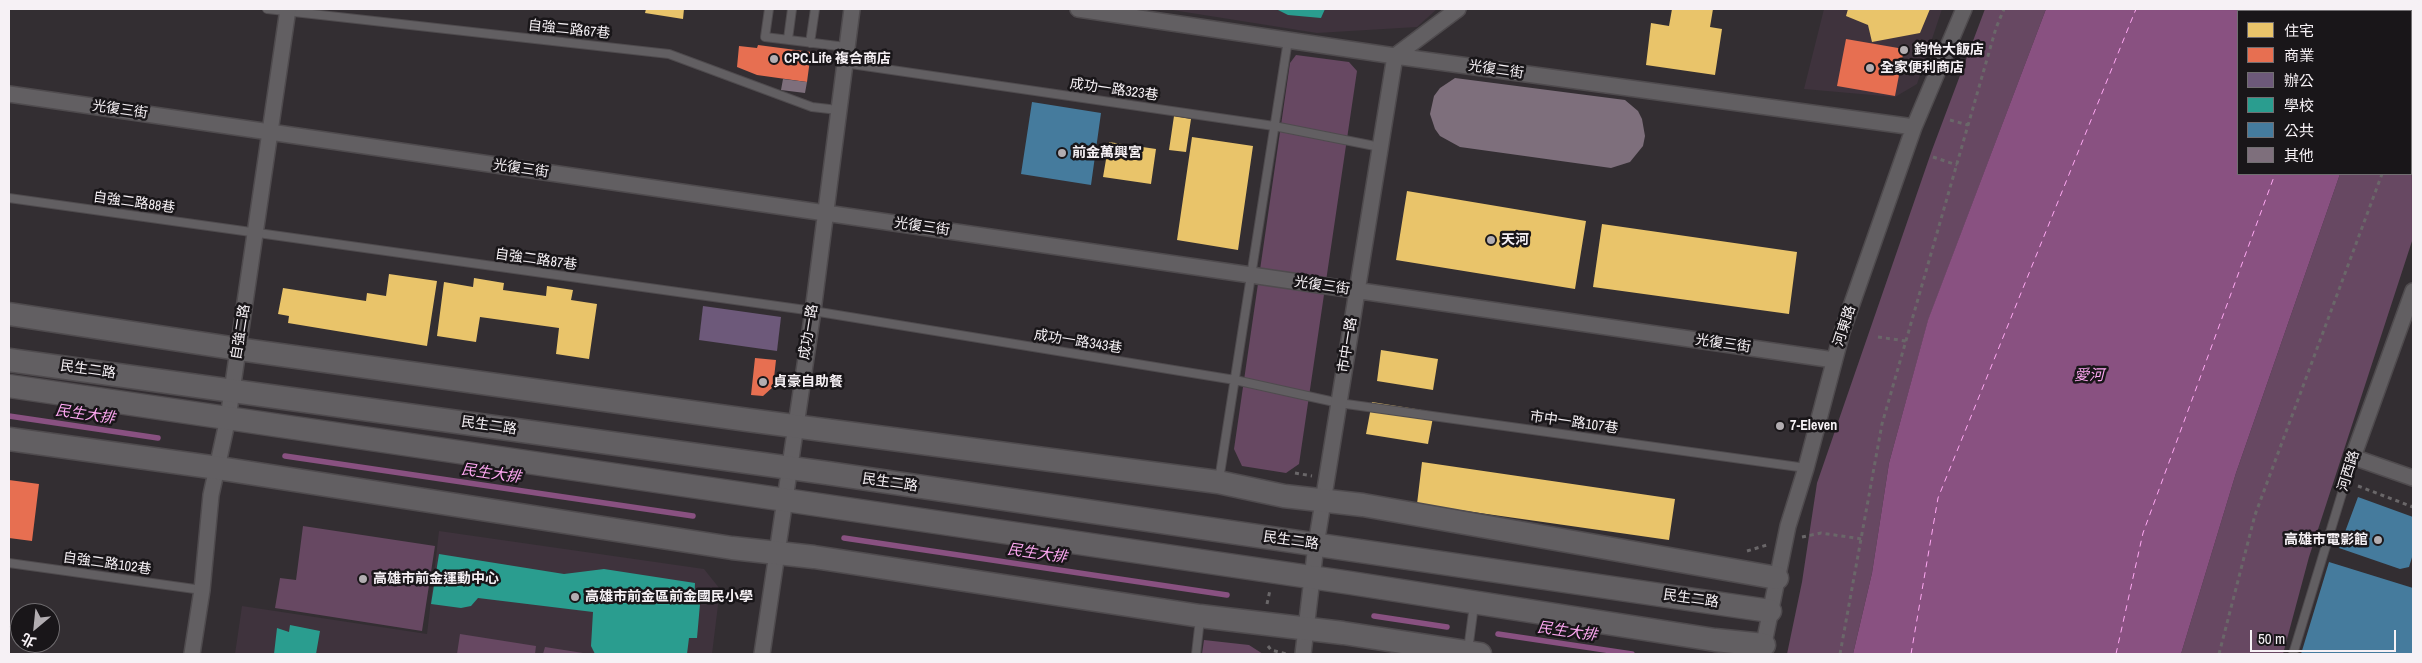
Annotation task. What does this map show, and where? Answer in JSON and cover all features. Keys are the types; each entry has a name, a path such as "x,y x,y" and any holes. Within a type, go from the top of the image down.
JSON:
{"main road":[{"path":"9,314 238,349 794,426 1218,482 1284,496 1324,500 1777,578"},
{"name":"民生二路","path":"9,360 788,468 1770,610"},
{"name":"民生二路","path":"9,386 1312,577 1715,640 1763,650"},
{"path":"9,439 218,468 718,546 776,552 1200,616 1305,628 1474,653"}],"street":[{"name":"成功一路","path":"762,654 812,312 852,9"},
{"name":"光復二街","path":"1078,9 1395,56 1914,127"},
{"path":"1395,56 1458,9"},
{"name":"河東路","path":"1763,650 1788,526 1806,468 1842,332 1914,127 1964,9"},
{"name":"自強二路","path":"192,654 202,590 211,495 228,418 288,10"},
{"name":"市中一路","path":"1302,654 1316,545 1395,56"},
{"name":"光復三街","path":"9,94 1834,360"},
{"name":"河西路","path":"2353,457 2413,291"},
{"path":"2353,457 2413,478"}],"lane":[{"name":"自強二路67巷","path":"267,9 669,54 812,107 838,110"},
{"path":"769,9 765,36 846,48"},
{"path":"788,39 792,9"},
{"path":"810,42 815,9"},
{"path":"1218,482 1288,40"},
{"name":"成功一路323巷","path":"844,63 1274,126 1380,147"},
{"name":"自強二路88巷","path":"9,198 255,233"},
{"name":"自強二路87巷","path":"255,233 812,312"},
{"name":"成功一路343巷","path":"812,312 1235,380 1339,403"},
{"name":"市中一路107巷","path":"1339,403 1806,468"},
{"name":"河西路","path":"2293,654 2353,457"},
{"name":"自強二路102巷","path":"9,563 202,590"},
{"path":"1474,603 1474,653"},
{"path":"1196,654 1200,616"}],"path":[{"path":"1840,654 1882,424 1996,28 2004,9"},
{"path":"1950,120 1968,125"},
{"path":"1933,157 1957,165"},
{"path":"2219,654 2255,515 2382,175"},
{"path":"1878,337 1906,341"},
{"path":"2346,482 2413,506"},
{"path":"1821,534 1862,539"},
{"path":"1265,640 1271,650 1290,654"}],"shaded area":[{"path":"1166,9 1437,9 1417,27 1317,33"},
{"path":"1824,9 1942,9 1917,84 1895,97 1804,89"},
{"path":"1985,9 2046,9 1928,321 1889,463 1872,573 1853,654 1787,654 1802,582 1817,483 1932,150"},
{"path":"2413,9 2413,238 2309,557 2283,654 2181,654 2236,473 2340,175 2412,175 2412,10 2402,10"},
{"path":"1296,55 1349,62 1357,71 1299,464 1286,473 1242,466 1234,449 1290,63"},
{"name":"高雄市前金運動中心","path":"303,526 435,546 422,631 275,608 280,578 296,580"},
{"name":"高雄市前金區前金國民小學","path":"439,531 704,569 720,589 712,654 235,654 242,606 427,634"},
{"path":"460,634 536,646 535,654 457,654"},
{"path":"1204,640 1249,645 1263,654 1202,654"},
{"path":"545,647 583,653 583,654 543,654"}],"water":[{"name":"愛河","path":"2046,9 2403,9 2237,10 2237,175 2340,175 2236,473 2181,654 1853,654 1872,573 1889,463 1928,320"}],"building: 住宅":[{"path":"646,9 684,9 683,19 645,13"},
{"path":"1672,9 1713,9 1710,27 1722,29 1715,75 1646,65 1651,23 1669,26"},
{"path":"1848,9 1930,9 1920,33 1872,42 1868,25 1846,16"},
{"path":"1174,116 1191,119 1186,152 1169,150"},
{"path":"1192,137 1253,146 1238,250 1177,240"},
{"path":"1109,142 1156,149 1151,184 1103,177"},
{"name":"天河","path":"1407,191 1586,221 1575,289 1396,260"},
{"path":"1602,224 1797,252 1789,314 1593,287"},
{"path":"389,274 437,281 427,346 288,323 289,316 278,314 283,288 366,301 367,293 386,296"},
{"path":"474,278 504,283 503,290 546,296 547,286 573,290 571,300 597,304 589,359 556,354 559,328 480,317 476,342 437,336 444,282 473,287"},
{"path":"1381,350 1438,359 1433,390 1377,381"},
{"path":"1372,402 1434,412 1428,444 1366,434"},
{"path":"1422,462 1675,499 1669,540 1417,504"}],"building: 商業":[{"name":"全家便利商店","path":"1846,39 1904,49 1895,96 1837,86"},
{"name":"CPC.Life 複合商店","path":"758,45 811,52 807,82 757,75 737,67 739,46 757,48"},
{"path":"755,358 776,360 773,387 763,396 751,395"},
{"path":"9,480 39,484 32,541 9,538"}],"building: 辦公":[{"path":"703,306 781,317 777,351 699,340"}],"building: 學校":[{"path":"1276,9 1325,9 1321,18 1288,15"},
{"path":"439,554 564,574 604,569 695,583 694,604 700,604 697,638 689,638 687,654 595,654 591,646 593,612 478,598 471,606 461,608 431,604"},
{"path":"290,625 320,631 316,654 274,654 277,628 289,632"}],"building: 公共":[{"name":"前金萬興宮","path":"1032,102 1101,113 1091,185 1021,174"},
{"path":"2358,497 2413,517 2413,554 2409,567 2400,569 2339,548"},
{"path":"2329,562 2413,588 2413,654 2301,654"}],"building: 其他":[{"path":"1455,78 1625,100 1638,111 1642,119 1645,136 1643,146 1630,162 1611,168 1460,147 1440,136 1435,129 1430,114 1434,96 1440,88"},
{"path":"783,79 807,82 805,93 781,90"}],"waterway":[{"name":"民生大排","path":"9,416 158,438"},
{"name":"民生大排","path":"285,456 693,516"},
{"name":"民生大排","path":"844,538 1227,595"},
{"name":"民生大排","path":"1374,616 1447,627"},
{"name":"民生大排","path":"1498,634 1632,654"}],"ferry route":[{"path":"1911,654 1938,498 2136,9"},
{"path":"2116,654 2143,533 2275,175"}],"place":[{"name":"鈞怡大飯店","path":"1904,50"},
{"name":"CPC.Life 複合商店","path":"774,59"},
{"name":"全家便利商店","path":"1870,68"},
{"name":"前金萬興宮","path":"1062,153"},
{"name":"天河","path":"1491,240"},
{"name":"貞豪自助餐","path":"763,382"},
{"name":"7-Eleven","path":"1780,426"},
{"name":"高雄市電影館","path":"2378,540"},
{"name":"高雄市前金運動中心","path":"363,579"},
{"name":"高雄市前金區前金國民小學","path":"575,597"}]}
